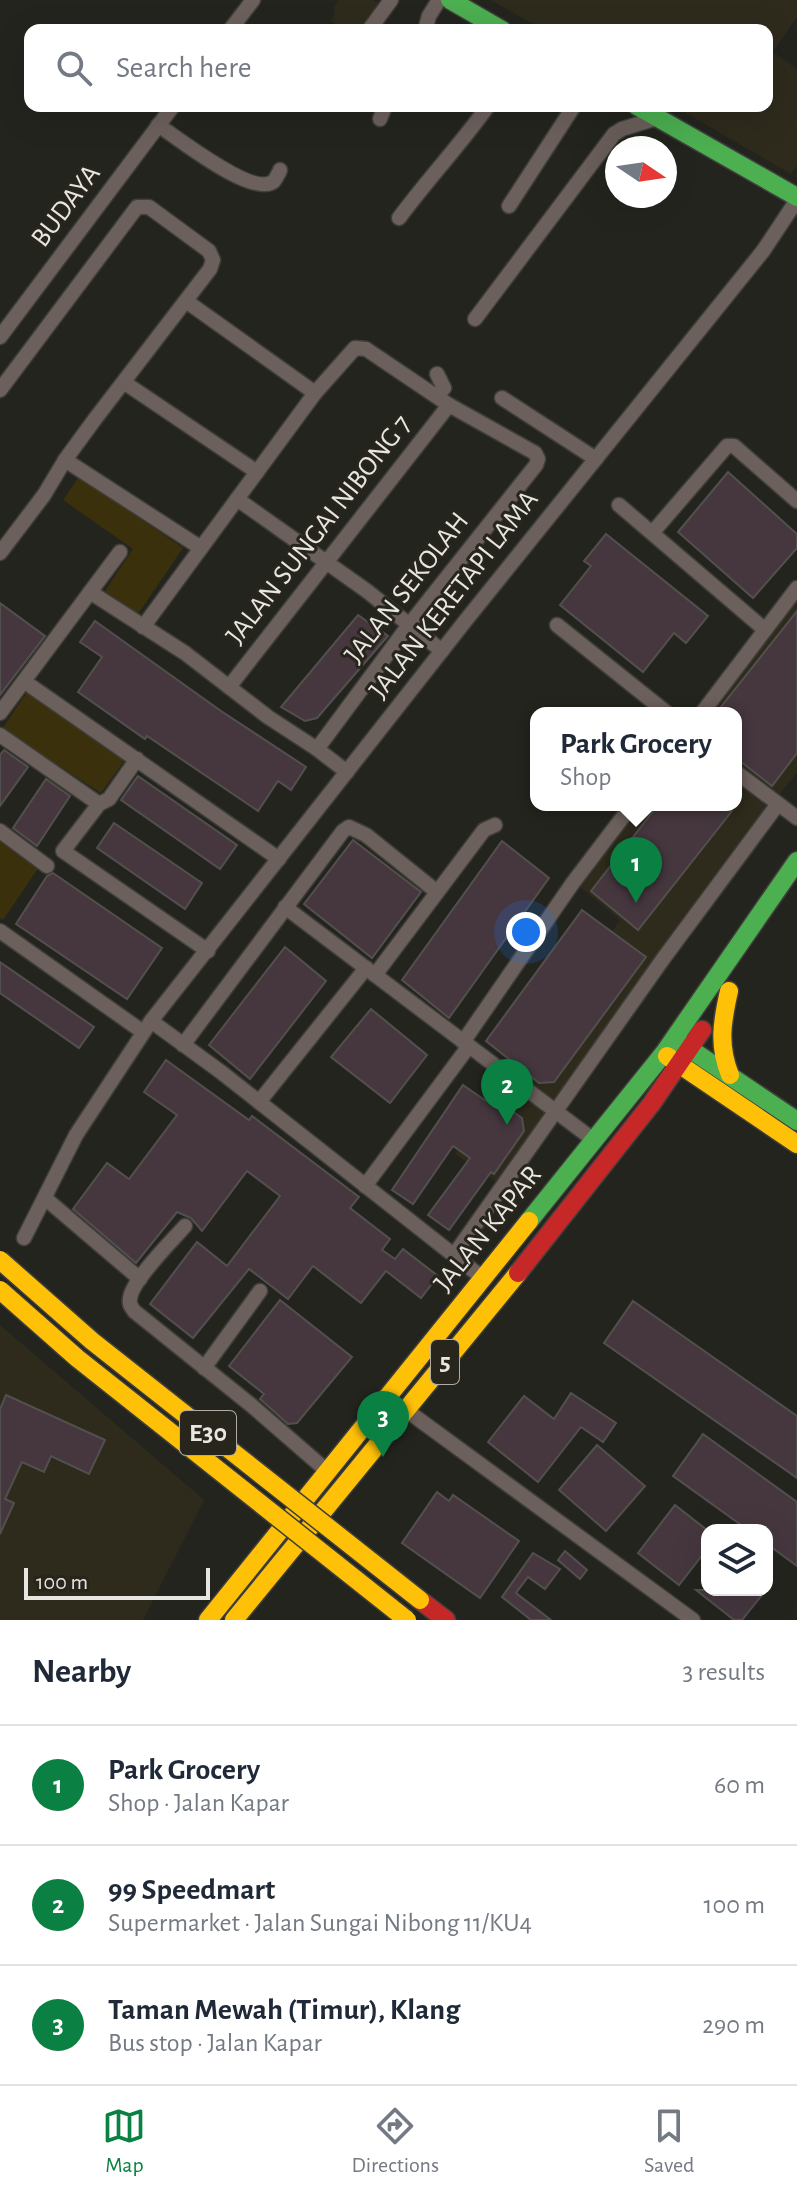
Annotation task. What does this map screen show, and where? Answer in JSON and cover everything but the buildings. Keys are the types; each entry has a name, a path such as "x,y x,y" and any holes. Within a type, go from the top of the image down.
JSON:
{"main road":[{"path":"450,0 492,24"},
{"path":"647,112 797,198"},
{"name":"JALAN KAPAR","path":"234,1620 516,1276 652,1103 677,1051 797,861"},
{"name":"JALAN KAPAR","path":"208,1620 595,1141 729,991 797,892"},
{"path":"729,991 720,1038 724,1082 797,1144"},
{"path":"677,1051 724,1082 797,1121"},
{"path":"652,1103 680,1090 724,1082"},
{"name":"E30","path":"0,1260 92,1341 446,1620"},
{"name":"E30","path":"0,1290 77,1358 407,1620"}],"street":[{"path":"235,24 253,0"},
{"path":"373,24 391,0"},
{"path":"427,24 439,0"},
{"name":"BUDAYA","path":"0,337 168,112"},
{"path":"399,218 484,112"},
{"path":"509,206 570,112"},
{"path":"475,319 614,134 657,118"},
{"path":"158,125 241,180 266,185 275,181 280,170"},
{"name":"JALAN KERETAPI LAMA","path":"24,1238 76,1135 147,1026 763,251 797,198"},
{"path":"0,390 137,207 149,207 209,251 213,260 210,269 65,460 44,495 0,553"},
{"path":"186,301 315,393"},
{"path":"143,627 315,393 355,348 366,349 444,400"},
{"path":"437,374 444,388 444,400"},
{"path":"125,383 257,472"},
{"path":"502,398 596,459"},
{"name":"JALAN SEKOLAH","path":"317,749 409,625 536,465 538,459 535,453 444,400"},
{"name":"JALAN SUNGAI NIBONG 7","path":"229,687 444,400"},
{"path":"653,532 727,446 734,446 797,501"},
{"path":"65,460 201,548"},
{"path":"237,499 326,561 442,651"},
{"path":"619,505 764,629"},
{"path":"0,713 120,552"},
{"path":"706,707 797,588"},
{"path":"90,592 185,653 268,717 347,772"},
{"path":"557,625 660,707"},
{"path":"25,682 279,859"},
{"path":"0,735 99,804"},
{"path":"137,759 109,799 99,804 63,851 208,951"},
{"path":"742,777 797,818"},
{"path":"454,1255 554,1110 778,804"},
{"path":"365,1186 466,1044 572,884 627,811"},
{"path":"259,1102 437,892 484,830 495,825"},
{"path":"183,1045 285,907 349,827 366,835 437,892"},
{"path":"0,831 47,866"},
{"path":"285,907 595,1141"},
{"path":"0,931 147,1026 183,1045 484,1279"},
{"path":"46,1199 140,1279"},
{"path":"185,1226 140,1279 130,1295 129,1304 327,1471"},
{"path":"204,1368 260,1291"},
{"path":"406,1410 693,1620"}],"shaded area":[{"path":"339,0 373,0 383,6 369,24 336,24 331,21 335,14 334,7"},
{"path":"490,0 797,0 797,17 773,52 773,24 533,24"},
{"path":"773,52 797,69 797,166 791,174 684,112 773,112"},
{"path":"79,477 183,548 138,614 105,591 133,549 63,500"},
{"path":"797,596 797,773 768,808 498,1183 455,1154 620,920 577,884 632,811 742,811 742,707 713,707"},
{"path":"27,692 124,761 101,793 2,729"},
{"path":"0,839 39,867 3,920 0,918"},
{"path":"0,1325 204,1500 143,1620 0,1620"}],"traffic: fast":[{"path":"450,0 492,24"},
{"path":"648,112 797,197"},
{"path":"529,1221 664,1053 797,861"},
{"path":"675,1039 797,1121"}],"traffic: slow":[{"path":"729,991 722,1033 730,1075"},
{"path":"667,1056 797,1144"},
{"path":"208,1620 529,1221"},
{"path":"0,1260 92,1341 420,1600"},
{"path":"234,1620 518,1273"},
{"path":"0,1290 77,1358 407,1620"}],"traffic: jam":[{"path":"518,1273 652,1103 702,1030"},
{"path":"420,1600 446,1620"}],"place":[{"name":"Park Grocery","path":"636,903"},
{"name":"99 Speedmart","path":"507,1125"},
{"name":"Taman Mewah (Timur), Klang","path":"383,1457"}]}
